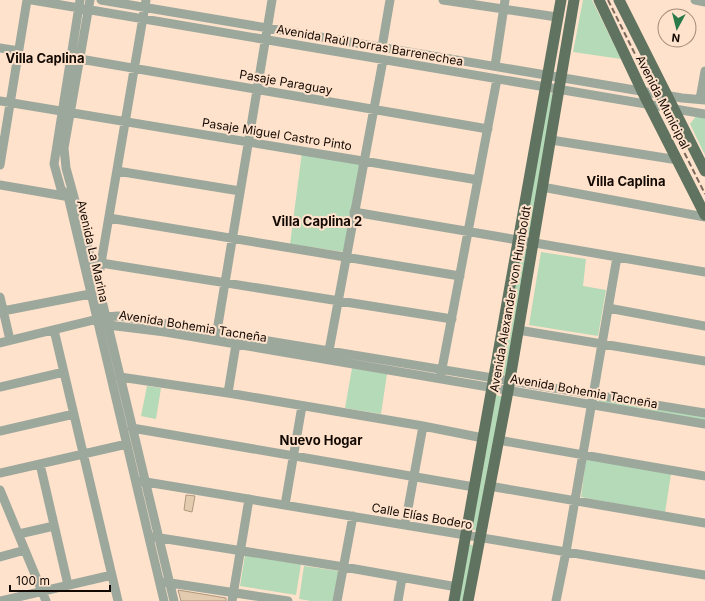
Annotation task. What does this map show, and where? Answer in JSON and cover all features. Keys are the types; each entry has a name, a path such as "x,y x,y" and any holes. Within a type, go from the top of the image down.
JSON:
{"main road":[{"name":"Avenida Alexander von Humboldt","path":"454,601 561,0"},
{"name":"Avenida Alexander von Humboldt","path":"468,601 534,243 542,187 560,90 574,0"},
{"name":"Avenida Municipal","path":"598,0 705,216"},
{"name":"Avenida Municipal","path":"619,0 705,171"}],"street":[{"path":"0,165 27,0"},
{"name":"Avenida Raúl Porras Barrenechea","path":"32,0 79,4 89,10 705,114"},
{"name":"Avenida La Marina","path":"90,0 72,112 64,148 66,168 90,294 104,321 120,377 174,601"},
{"name":"Avenida Raúl Porras Barrenechea","path":"100,0 145,4 267,28 682,98 702,99"},
{"path":"216,336 272,0"},
{"path":"382,47 390,0"},
{"path":"443,0 557,17"},
{"path":"495,66 506,0"},
{"path":"695,0 705,2"},
{"name":"Avenida La Marina","path":"79,4 54,164 61,189 71,197 98,284 127,444 164,601"},
{"path":"98,284 145,4"},
{"path":"0,48 19,51"},
{"name":"Pasaje Paraguay","path":"80,59 488,129"},
{"path":"328,355 383,60"},
{"path":"702,99 705,71"},
{"path":"441,379 497,79"},
{"name":"Pasaje Miguel Castro Pinto","path":"0,101 478,180"},
{"path":"551,140 678,160"},
{"path":"117,171 240,191"},
{"path":"0,185 71,197"},
{"path":"542,187 705,216"},
{"path":"354,212 705,272"},
{"path":"109,218 460,276"},
{"path":"556,601 566,552 617,257"},
{"path":"101,263 452,319"},
{"path":"3,311 90,294"},
{"path":"0,298 10,340"},
{"path":"608,308 705,326"},
{"path":"0,342 104,321"},
{"name":"Avenida Bohemia Tacneña","path":"104,321 165,332 216,336 328,355 441,379 593,394 705,413"},
{"path":"54,330 118,601"},
{"path":"518,330 705,361"},
{"name":"Avenida Bohemia Tacneña","path":"216,336 236,344 442,369 493,383"},
{"path":"228,393 236,344"},
{"path":"0,387 64,372"},
{"path":"120,377 228,393 423,426 483,438"},
{"name":"Avenida Bohemia Tacneña","path":"508,385 592,405 705,424"},
{"path":"285,505 302,406"},
{"path":"0,431 74,414"},
{"path":"405,525 423,426"},
{"path":"132,428 474,486"},
{"path":"498,440 705,476"},
{"path":"0,474 127,444"},
{"path":"40,464 68,586"},
{"name":"Calle Elías Bodero","path":"135,480 705,575"},
{"path":"490,486 705,523"},
{"path":"0,490 4,513 19,534 46,601"},
{"path":"232,597 249,498"},
{"path":"337,601 353,516"},
{"path":"19,534 54,526"},
{"path":"149,536 344,567 456,587"},
{"path":"0,557 25,550"},
{"path":"1,601 112,576"},
{"path":"398,601 402,578"},
{"path":"159,580 232,597 288,601"}],"green space":[{"path":"583,0 592,0 621,59 573,52"},
{"path":"549,93 555,94 532,235 524,233"},
{"path":"697,115 705,116 705,155 690,124"},
{"path":"302,152 360,161 345,252 290,244"},
{"path":"522,248 529,249 506,375 500,374"},
{"path":"541,252 586,259 583,286 606,290 598,336 529,325"},
{"path":"352,368 387,374 381,414 345,408"},
{"path":"147,386 161,388 156,419 141,416"},
{"path":"496,395 503,397 478,531 472,529"},
{"path":"599,399 705,416 705,421 599,404"},
{"path":"586,459 671,474 665,513 581,497"},
{"path":"468,544 475,546 465,601 458,601"},
{"path":"245,555 301,564 296,595 240,586"},
{"path":"304,566 339,571 333,601 311,601 299,599"}],"building":[{"path":"186,495 195,496 192,512 184,510"},
{"path":"178,590 226,598 226,601 181,601"}],"railway":[{"path":"608,0 705,194"}],"district":[{"name":"Villa Caplina","path":"45,58"},
{"name":"Villa Caplina","path":"626,181"},
{"name":"Villa Caplina 2","path":"317,221"},
{"name":"Nuevo Hogar","path":"321,440"}]}
